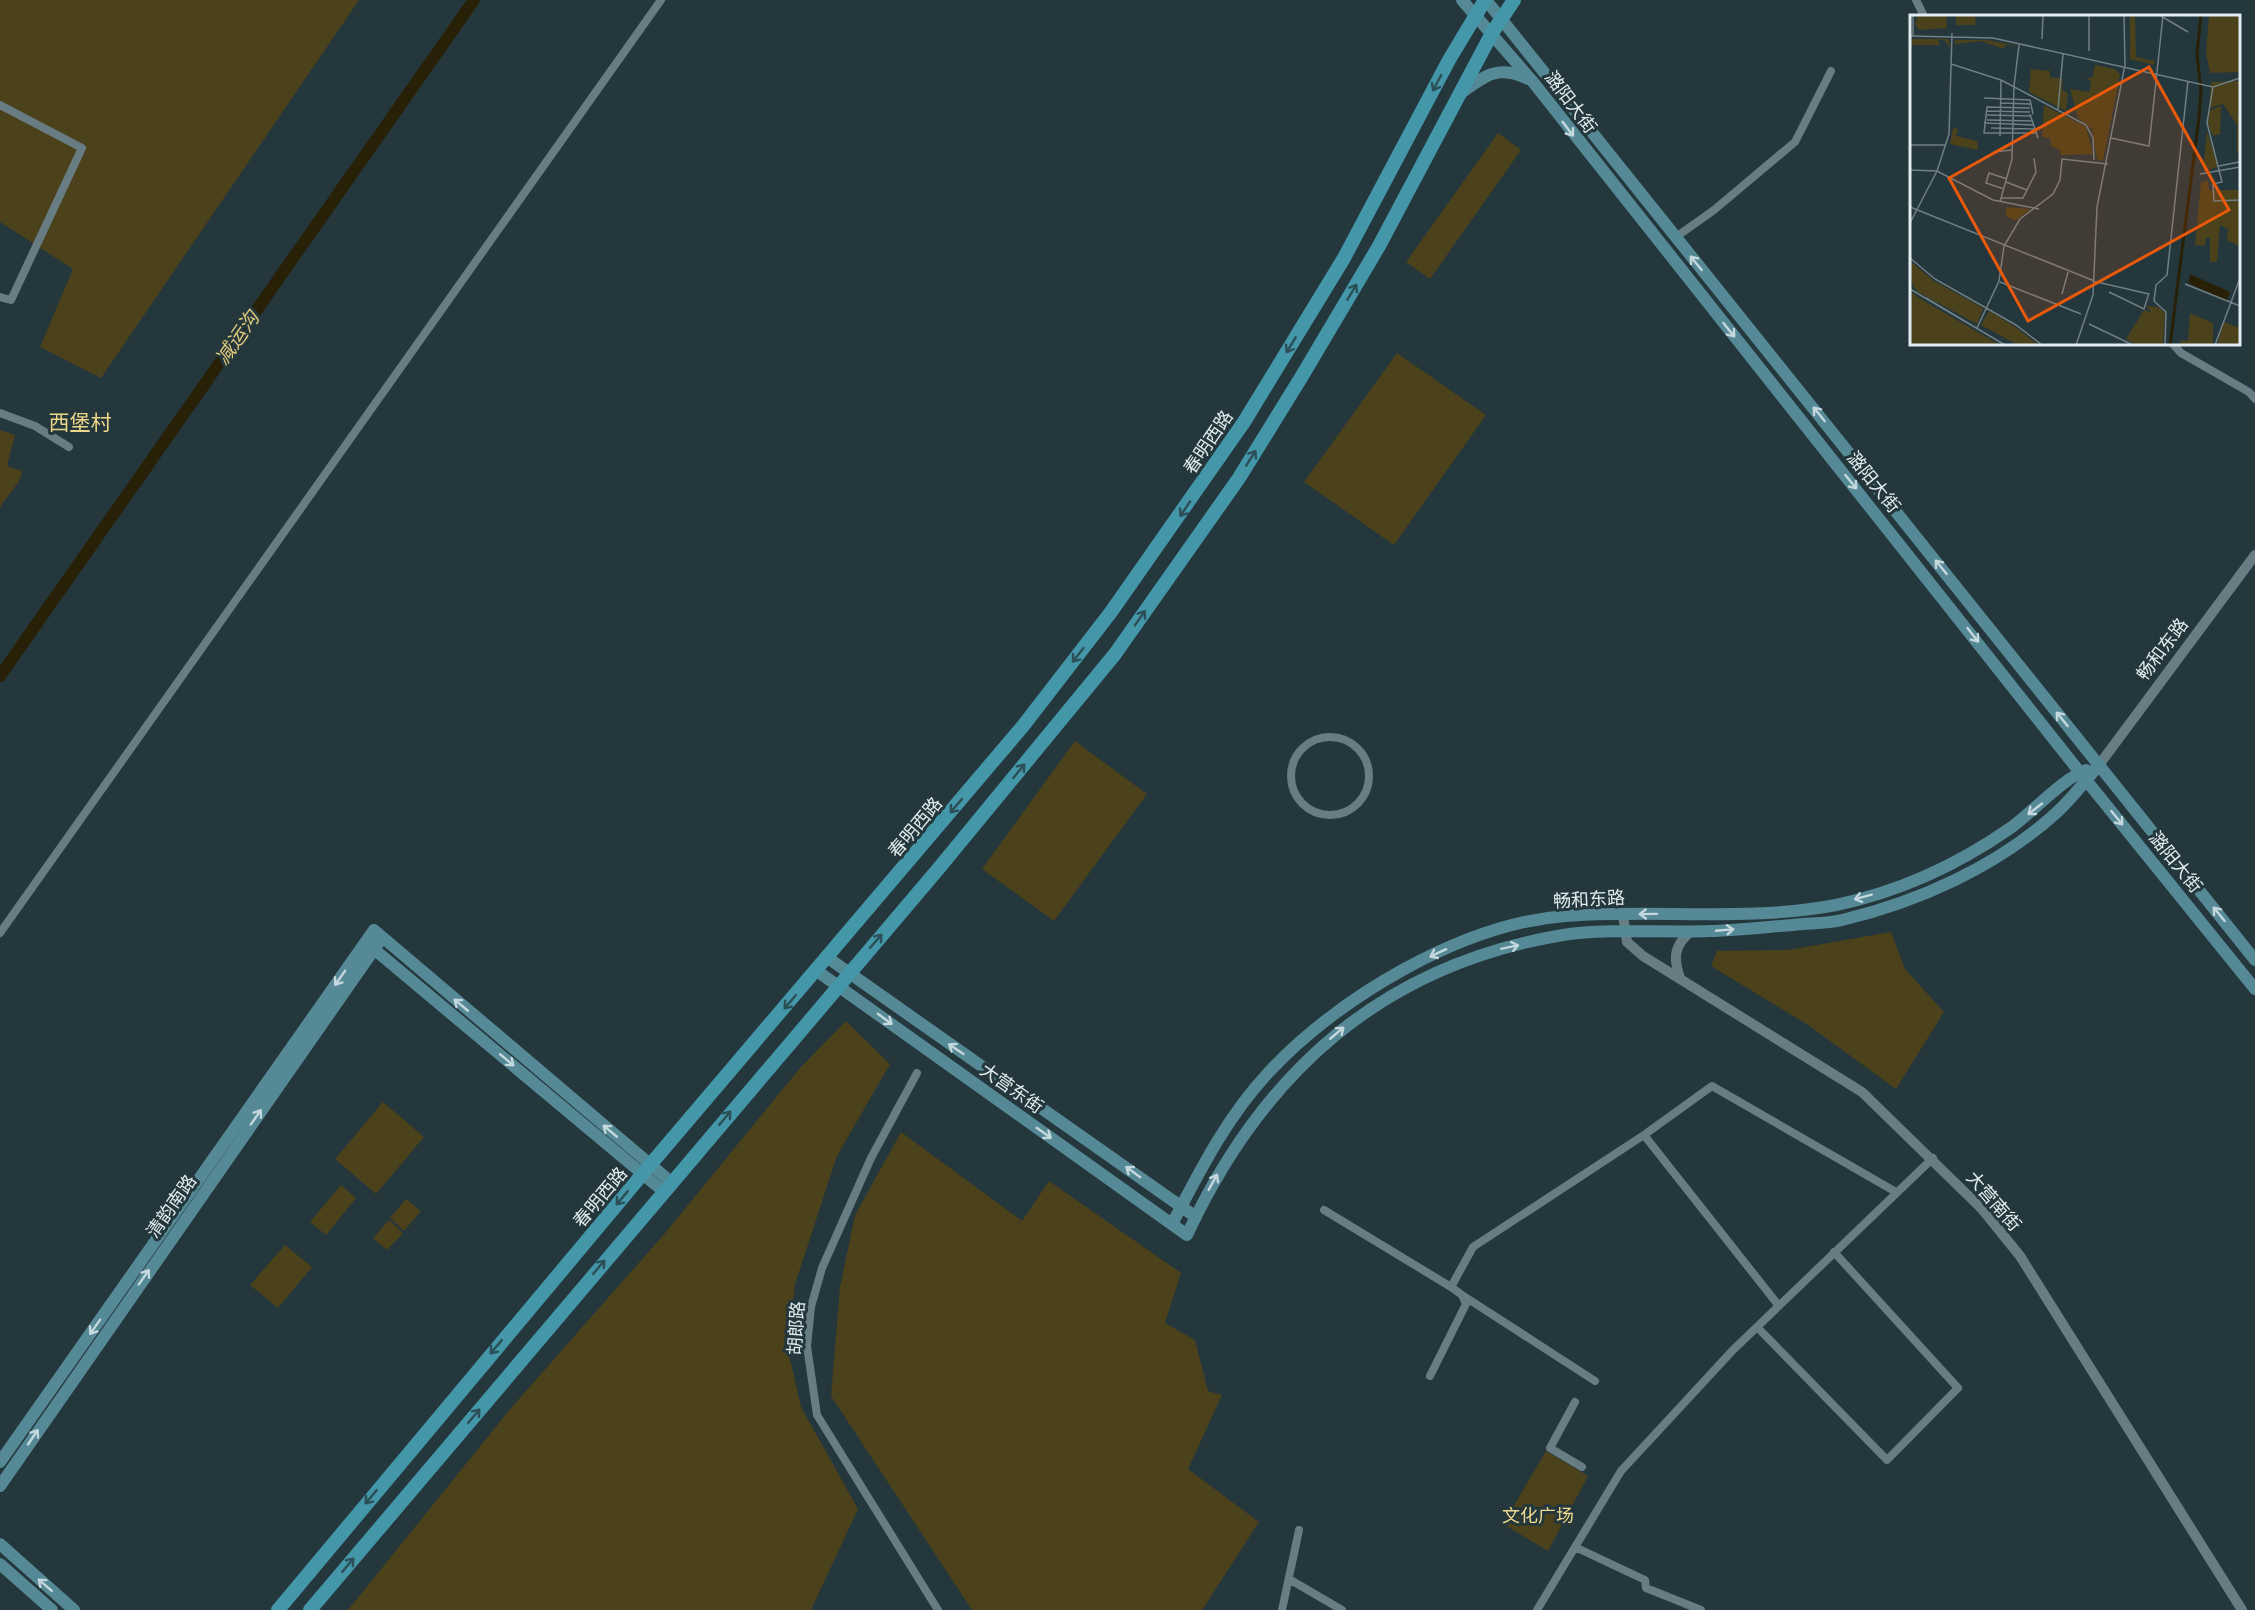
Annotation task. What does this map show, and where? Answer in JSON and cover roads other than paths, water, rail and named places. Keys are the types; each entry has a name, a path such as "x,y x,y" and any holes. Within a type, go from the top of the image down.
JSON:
{"main road":[{"name":"潞阳大街","path":"1462,0 1533,82 2083,776 2255,989"},
{"name":"潞阳大街","path":"1486,0 2255,960"},
{"name":"春明西路","path":"278,1610 646,1170 1023,726 1165,537 1244,422 1344,258 1449,60 1486,0"},
{"path":"310,1610 939,868 1115,654 1232,487 1302,376 1379,246 1492,33 1514,0"},
{"path":"1449,60 1460,61 1464,68 1449,94 1450,111"},
{"path":"1459,94 1482,78 1508,71 1533,82"},
{"name":"畅和东路","path":"1172,1224 1211,1149 1267,1073 1305,1037 1351,1001 1401,970 1463,941 1562,916 1768,913 1836,905 1908,885 1959,860 2009,829 2099,765"},
{"name":"畅和东路","path":"1187,1235 1212,1182 1243,1135 1306,1059 1358,1017 1431,975 1498,949 1566,935 1690,932 1840,921 1926,893 2000,857 2056,813 2083,776"},
{"path":"646,1170 374,930 370,946 646,1170 667,1187"},
{"name":"清韵南路","path":"0,1462 370,946"},
{"name":"清韵南路","path":"0,1486 370,946"},
{"name":"大营东街","path":"828,958 1196,1217"},
{"name":"大营东街","path":"817,971 1187,1235"},
{"path":"0,1544 74,1610"},
{"path":"0,1564 52,1610"}],"street":[{"path":"0,933 661,0"},
{"path":"1916,0 1924,15"},
{"path":"1676,237 1714,210 1795,142 1832,71"},
{"path":"0,105 82,148 11,300 0,297"},
{"path":"2174,345 2181,353 2249,392 2255,399"},
{"path":"0,413 35,426 69,447"},
{"name":"畅和东路","path":"2099,765 2255,555"},
{"path":"1328,737 1341,739 1354,745 1363,755 1369,767 1370,781 1366,794 1358,805 1346,813 1333,816 1315,812 1300,802 1291,779 1294,761 1305,746 1328,737"},
{"path":"1623,915 1624,933"},
{"path":"1680,978 1674,962 1675,952 1682,939 1690,932"},
{"name":"大营南街","path":"1624,933 1627,942 1643,956 1862,1092 1933,1158 1982,1209 2020,1256 2242,1610"},
{"name":"胡郎路","path":"917,1073 871,1158 822,1268 811,1307 807,1346 817,1415 938,1610"},
{"path":"1451,1287 1473,1247 1644,1135 1712,1086 1896,1192"},
{"path":"1644,1135 1779,1306"},
{"path":"1537,1610 1621,1471 1757,1327 1933,1158"},
{"path":"1324,1210 1451,1287 1595,1381"},
{"path":"1757,1327 1887,1460 1958,1388 1834,1252"},
{"path":"1430,1376 1466,1304 1462,1295"},
{"path":"1575,1402 1550,1448 1582,1467"},
{"path":"1282,1610 1299,1530"},
{"path":"1575,1547 1645,1580 1646,1588 1701,1610"},
{"path":"1289,1580 1342,1610"}],"waterway":[{"name":"减运沟","path":"0,676 474,0"}],"district":[{"name":"西堡村","path":"80,423"}],"park label":[{"name":"文化广场","path":"1538,1515"}]}
